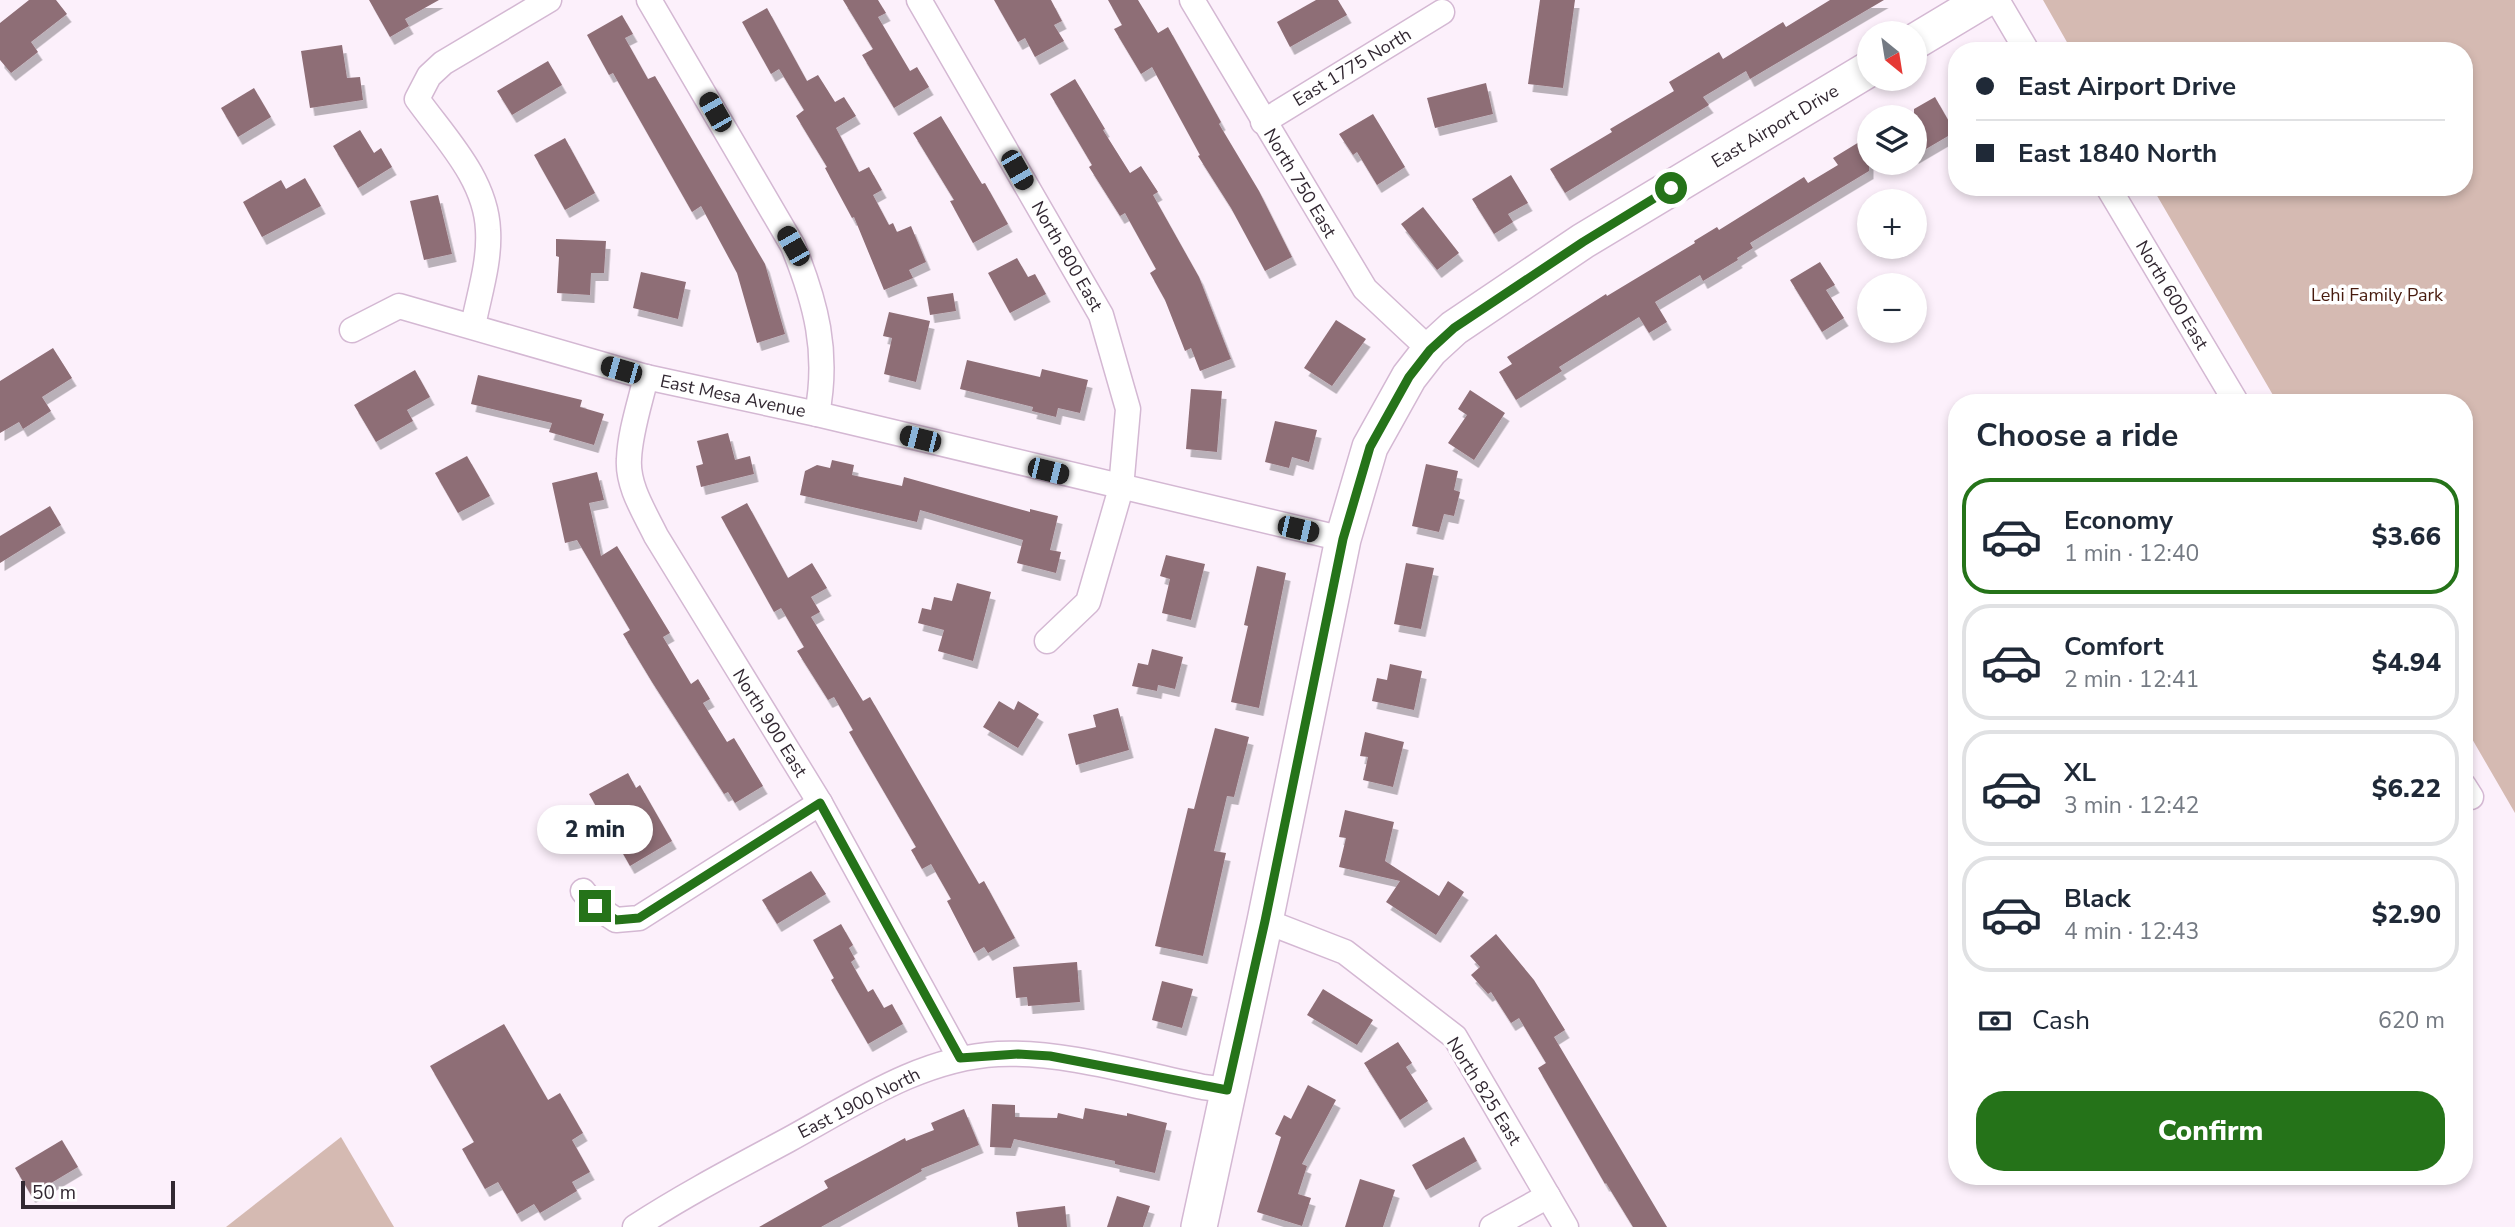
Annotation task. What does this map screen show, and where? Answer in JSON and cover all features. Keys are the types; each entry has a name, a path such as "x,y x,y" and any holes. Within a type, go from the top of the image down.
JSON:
{"street":[{"path":"472,326 486,264 488,230 483,199 471,174 417,99 429,76 443,63 549,0"},
{"path":"649,0 793,246 818,318 822,388 817,414"},
{"name":"North 800 East","path":"919,0 1101,315 1128,409 1121,488 1088,602 1047,641"},
{"name":"North 750 East","path":"1192,0 1364,289 1420,363"},
{"path":"1927,34 1984,0"},
{"path":"1997,0 2022,42"},
{"name":"East 1775 North","path":"1263,122 1442,12"},
{"name":"East Airport Drive","path":"1199,1227 1343,539 1370,447 1420,363 1454,328 1583,242 1857,76"},
{"name":"North 600 East","path":"2113,196 2231,394"},
{"name":"East Mesa Avenue","path":"352,330 399,306 646,377 817,414 1343,539"},
{"name":"North 900 East","path":"646,377 629,460 632,482 641,506 656,536 820,803 960,1058"},
{"path":"583,891 595,906 616,920 639,918 820,803"},
{"name":"North 825 East","path":"1265,921 1345,952 1455,1037 1566,1227"},
{"name":"East 1900 North","path":"635,1227 671,1204 893,1083 960,1058 1018,1054 1050,1056 1227,1090"},
{"path":"1492,1227 1548,1196"}],"green space":[{"name":"Lehi Family Park","path":"2043,0 2515,0 2515,813 2473,741 2473,394 2272,394 2157,196 2473,196 2473,42 2067,42"},
{"path":"341,1137 394,1227 226,1227"}],"building":[{"path":"29,0 56,0 67,14 31,42 38,52 11,73 0,60 0,23"},
{"path":"369,0 439,0 405,19 409,26 390,37"},
{"path":"843,0 878,0 886,13 878,17 910,71 917,67 929,87 894,108 862,55 873,49"},
{"path":"994,0 1051,0 1062,21 1054,25 1064,41 1035,57 1025,38 1018,42"},
{"path":"1108,0 1138,0 1158,33 1168,27 1221,122 1219,124 1259,191 1292,257 1265,271 1231,208 1198,156 1200,155 1152,67 1141,74 1114,29 1122,25"},
{"path":"1316,0 1338,0 1347,15 1290,47 1277,22"},
{"path":"1540,0 1575,0 1563,88 1528,84"},
{"path":"1830,0 1884,0 1750,79 1746,71 1703,97 1709,105 1565,193 1550,169 1674,91 1669,82 1719,52 1723,59 1783,22 1786,27"},
{"path":"767,8 807,81 818,75 835,102 844,97 856,116 836,128 859,172 869,167 882,190 873,195 889,225 893,223 897,232 911,226 926,262 909,270 913,278 884,290 854,217 852,218 825,168 827,167 796,116 804,110 779,69 771,74 742,22"},
{"path":"622,15 633,34 625,38 648,79 655,76 765,264 785,334 757,343 737,273 701,206 692,212 613,73 609,75 587,35"},
{"path":"342,45 347,78 360,77 363,100 310,108 301,51"},
{"path":"548,61 562,85 512,115 497,91"},
{"path":"1075,79 1130,173 1141,166 1158,192 1153,195 1199,277 1231,359 1200,371 1191,348 1185,351 1165,300 1150,273 1156,269 1125,213 1120,216 1089,167 1092,165 1050,94"},
{"path":"1486,83 1493,114 1435,128 1427,98"},
{"path":"254,88 271,117 238,137 221,108"},
{"path":"1935,97 1948,120 1948,136 1927,148 1927,105 1921,105"},
{"path":"1373,114 1405,167 1377,185 1357,152 1353,155 1339,134"},
{"path":"941,116 1008,224 973,243 950,201 954,200 913,133"},
{"path":"360,130 374,153 381,148 392,167 358,188 333,146"},
{"path":"565,138 595,193 565,210 534,155"},
{"path":"1857,143 1857,175 1862,175 1750,243 1753,248 1737,258 1738,260 1703,281 1700,275 1655,302 1667,322 1649,333 1639,317 1559,367 1562,371 1516,400 1499,372 1512,364 1507,357 1717,227 1719,230 1804,177 1808,183 1838,165 1833,158"},
{"path":"1511,175 1528,203 1508,214 1513,222 1494,234 1472,199"},
{"path":"305,178 321,206 262,237 243,202 281,180 286,189"},
{"path":"438,195 452,254 424,260 410,201"},
{"path":"1423,207 1459,253 1437,270 1401,224"},
{"path":"556,239 606,241 604,273 591,273 590,295 557,293 559,257 556,256"},
{"path":"1017,258 1028,277 1035,274 1046,294 1010,313 988,273"},
{"path":"1820,262 1835,285 1826,290 1844,318 1822,332 1790,280"},
{"path":"641,272 686,282 678,319 633,308"},
{"path":"953,293 956,311 930,315 927,297"},
{"path":"889,312 930,321 916,382 884,374 892,338 883,336"},
{"path":"1336,320 1366,339 1332,386 1304,368"},
{"path":"53,348 72,378 42,397 51,411 23,429 19,422 0,433 0,381"},
{"path":"967,360 1040,377 1042,369 1088,380 1080,413 1058,408 1056,417 1032,411 1033,407 960,389"},
{"path":"415,370 430,397 407,410 413,421 376,442 354,405"},
{"path":"478,375 582,400 580,407 604,414 594,445 549,432 552,423 471,404"},
{"path":"1191,389 1222,391 1217,452 1186,449"},
{"path":"1470,390 1505,413 1474,460 1448,443 1467,415 1458,409"},
{"path":"1275,421 1317,430 1309,462 1292,457 1289,468 1265,462"},
{"path":"728,433 735,460 750,456 754,474 701,487 696,466 703,464 697,441"},
{"path":"467,456 490,496 458,513 435,473"},
{"path":"832,460 854,465 852,475 902,486 904,477 1030,512 1030,509 1058,516 1050,550 1061,552 1056,573 1017,563 1023,540 920,510 917,522 800,495 805,471 817,465 830,468"},
{"path":"1426,464 1458,471 1454,490 1460,492 1454,516 1444,514 1439,532 1412,526"},
{"path":"597,472 604,500 589,503 601,556 617,546 670,633 663,637 691,684 698,679 710,699 703,703 727,742 734,738 763,786 735,803 728,792 724,794 623,634 630,630 577,540 565,543 552,483"},
{"path":"747,503 788,578 812,563 827,588 811,597 820,612 811,617 863,701 870,697 979,884 984,881 1015,938 988,953 984,947 974,953 947,901 951,899 931,864 922,869 911,850 916,847 849,732 853,730 834,697 828,700 797,651 804,647 781,608 774,612 721,517"},
{"path":"50,506 61,525 0,563 0,536"},
{"path":"1166,555 1205,564 1191,620 1162,613 1170,579 1160,576"},
{"path":"1406,563 1434,568 1421,629 1394,624"},
{"path":"1257,566 1286,573 1259,708 1231,702 1248,626 1244,625"},
{"path":"957,583 991,592 973,661 938,651 944,630 918,623 922,608 931,610 934,597 952,601"},
{"path":"1152,649 1183,657 1175,689 1158,685 1157,691 1132,686 1138,663 1148,665"},
{"path":"1390,664 1422,671 1414,710 1372,701 1377,678 1387,680"},
{"path":"999,701 1014,710 1018,701 1039,714 1018,748 983,727"},
{"path":"1118,708 1129,750 1076,765 1068,734 1096,727 1093,715"},
{"path":"1215,728 1249,737 1234,797 1227,796 1214,851 1226,853 1203,956 1155,946 1188,808 1194,809"},
{"path":"1365,732 1404,742 1393,787 1363,780 1368,757 1360,756"},
{"path":"628,773 636,788 640,785 672,841 630,866 589,794"},
{"path":"1345,810 1394,822 1385,861 1439,896 1448,881 1464,892 1436,935 1386,902 1400,881 1339,867 1346,838 1339,837"},
{"path":"811,871 826,894 777,924 762,900"},
{"path":"841,924 853,945 849,948 855,959 851,962 868,992 873,989 884,1008 892,1004 903,1024 868,1044 831,980 834,978 813,940"},
{"path":"1496,934 1534,980 1565,1030 1554,1037 1667,1227 1633,1227 1538,1068 1546,1063 1519,1018 1511,1023 1491,992 1488,994 1471,975 1480,967 1470,956"},
{"path":"1077,962 1080,1002 1028,1006 1027,997 1016,998 1013,967"},
{"path":"1162,981 1193,989 1182,1028 1152,1020"},
{"path":"1323,989 1373,1020 1357,1045 1307,1015"},
{"path":"504,1024 548,1100 560,1093 583,1133 572,1140 590,1172 572,1182 577,1191 540,1213 534,1204 517,1214 498,1182 485,1189 462,1149 474,1142 430,1066"},
{"path":"1398,1042 1412,1063 1406,1067 1428,1101 1400,1120 1364,1063"},
{"path":"1308,1085 1336,1100 1302,1164 1307,1166 1298,1194 1311,1198 1302,1226 1257,1212 1281,1137 1275,1134 1284,1115 1291,1119"},
{"path":"992,1104 1015,1105 1015,1117 1057,1118 1058,1113 1083,1119 1085,1108 1127,1116 1127,1113 1167,1123 1155,1173 1115,1164 1115,1161 1014,1139 1011,1148 990,1147"},
{"path":"964,1109 979,1145 921,1169 922,1171 821,1227 759,1227 828,1188 824,1181 905,1138 906,1141 934,1130 931,1123"},
{"path":"1464,1137 1477,1161 1426,1190 1412,1165"},
{"path":"62,1140 78,1167 31,1195 15,1168"},
{"path":"1360,1179 1395,1190 1383,1227 1345,1227"},
{"path":"1117,1196 1150,1206 1143,1227 1107,1227"},
{"path":"1065,1206 1067,1227 1018,1227 1016,1212"}],"route":[{"path":"595,906 616,920 639,918 820,803 960,1058 996,1054 1050,1056 1227,1090 1265,921 1343,539 1370,447 1409,377 1430,350 1454,328 1583,242 1671,188"}]}
